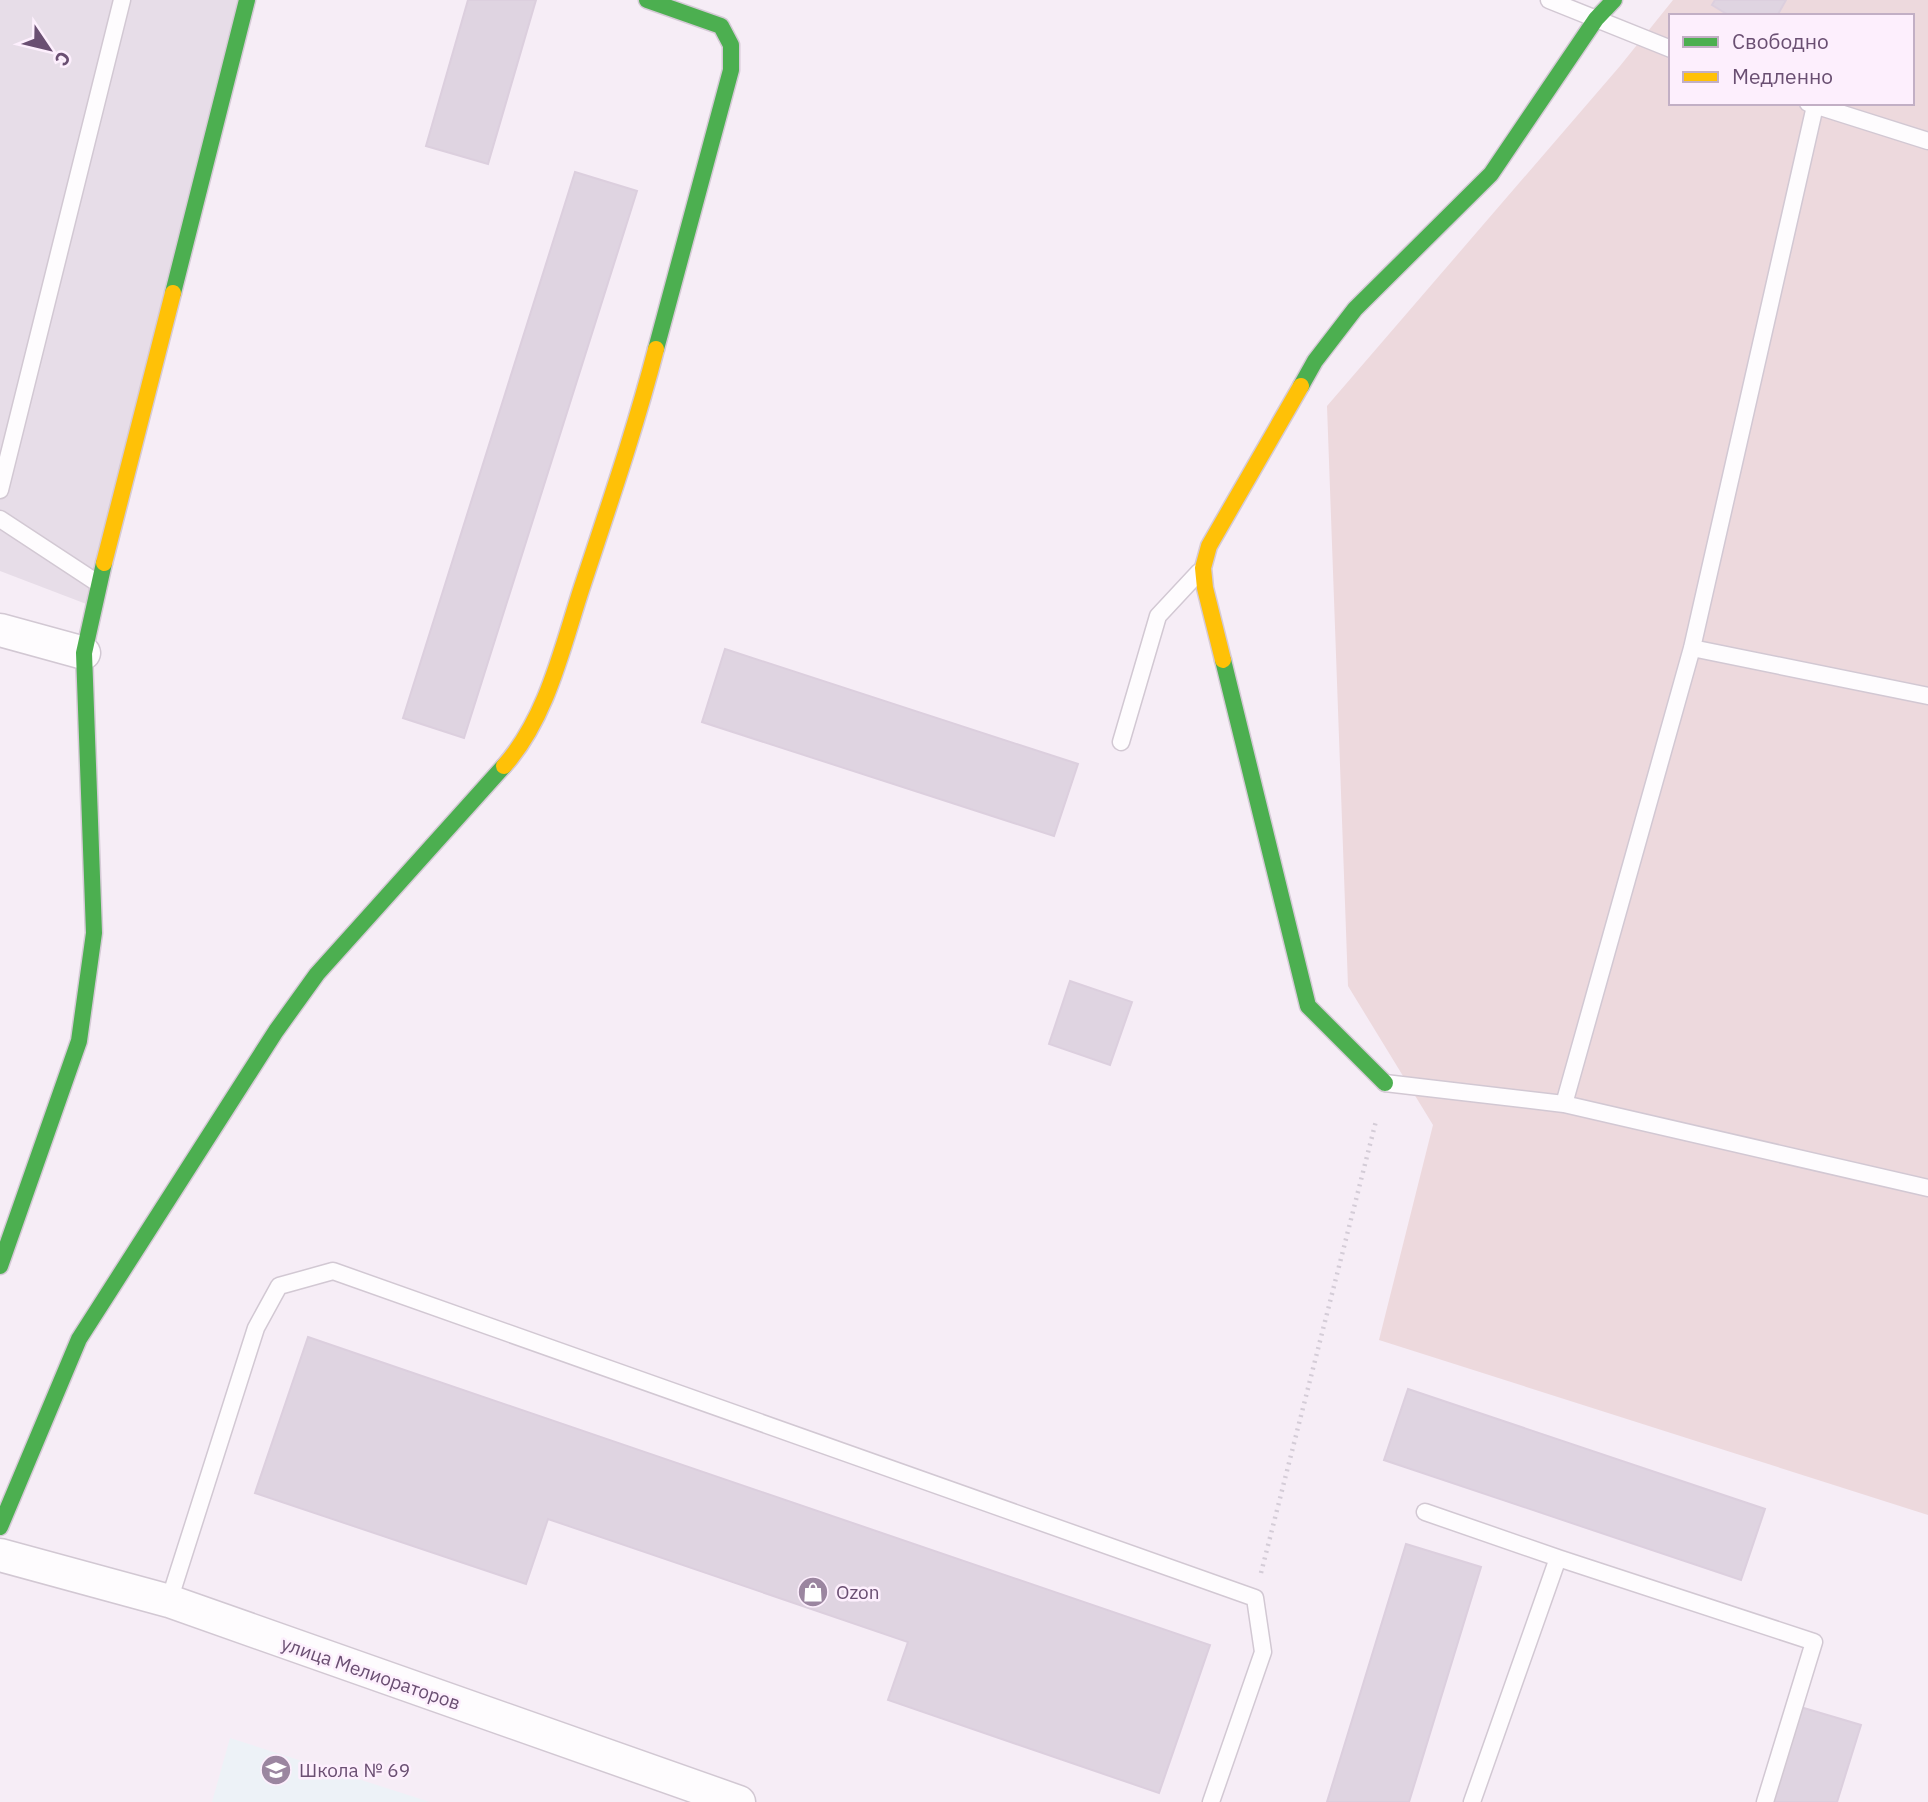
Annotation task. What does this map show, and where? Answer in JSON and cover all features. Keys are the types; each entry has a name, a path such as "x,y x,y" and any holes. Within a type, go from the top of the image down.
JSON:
{"street":[{"path":"0,1266 79,1041 94,933 84,653 99,584 247,0"},
{"path":"0,1527 79,1339 276,1031 317,974 520,748 545,698 638,418 731,70 731,45 721,26 647,0"},
{"path":"1385,1083 1308,1006 1205,588 1203,568 1209,546 1315,361 1355,309 1491,174 1597,19 1614,0"},
{"path":"0,630 84,653"},
{"name":"улица Мелиораторов","path":"0,1555 169,1601 739,1802"}],"lane":[{"path":"0,489 122,0"},
{"path":"1549,0 1669,48"},
{"path":"1564,1104 1692,648 1812,105 1928,141"},
{"path":"0,519 99,584"},
{"path":"1121,742 1158,615 1203,568"},
{"path":"1692,648 1928,696"},
{"path":"1385,1083 1564,1104 1928,1188"},
{"path":"169,1601 256,1328 279,1286 333,1271 1255,1598 1263,1653 1211,1802"},
{"path":"1425,1512 1814,1642 1765,1802"},
{"path":"1472,1802 1558,1558"}],"path":[{"path":"1255,1598 1385,1083"}],"shaded area":[{"path":"0,0 255,0 102,610 0,571"},
{"path":"1673,0 1928,0 1928,1515 1379,1340 1433,1125 1348,986 1327,406 1620,66"},
{"name":"Школа № 69","path":"230,1738 430,1802 212,1802"}],"building":[{"path":"468,0 536,0 488,164 426,146"},
{"path":"1715,0 1786,0 1778,14 1727,14 1712,5"},
{"path":"575,172 637,191 464,738 403,718"},
{"path":"725,649 1078,764 1054,836 702,722"},
{"path":"1070,981 1132,1002 1110,1065 1049,1044"},
{"path":"308,1337 1210,1645 1159,1793 888,1700 908,1642 548,1519 526,1584 255,1493"},
{"path":"1408,1389 1765,1509 1741,1580 1384,1460"},
{"path":"1406,1544 1481,1567 1409,1802 1327,1802"},
{"path":"1797,1706 1861,1725 1837,1802 1767,1802"}],"traffic: fast":[{"path":"173,293 247,0"},
{"path":"647,0 721,26 731,45 731,70 656,349"},
{"path":"1301,386 1315,361 1355,309 1491,174 1596,19 1614,0"},
{"path":"0,1266 79,1041 94,933 84,653 104,563"},
{"path":"1223,660 1308,1006 1385,1083"},
{"path":"0,1527 79,1339 276,1031 317,974 504,766"}],"traffic: slow":[{"path":"104,563 173,293"},
{"path":"504,766 532,726 552,681 656,349"},
{"path":"1223,660 1205,588 1203,568 1209,546 1301,386"}],"place":[{"name":"Ozon","path":"813,1592"},
{"name":"Школа № 69","path":"276,1770"}]}
